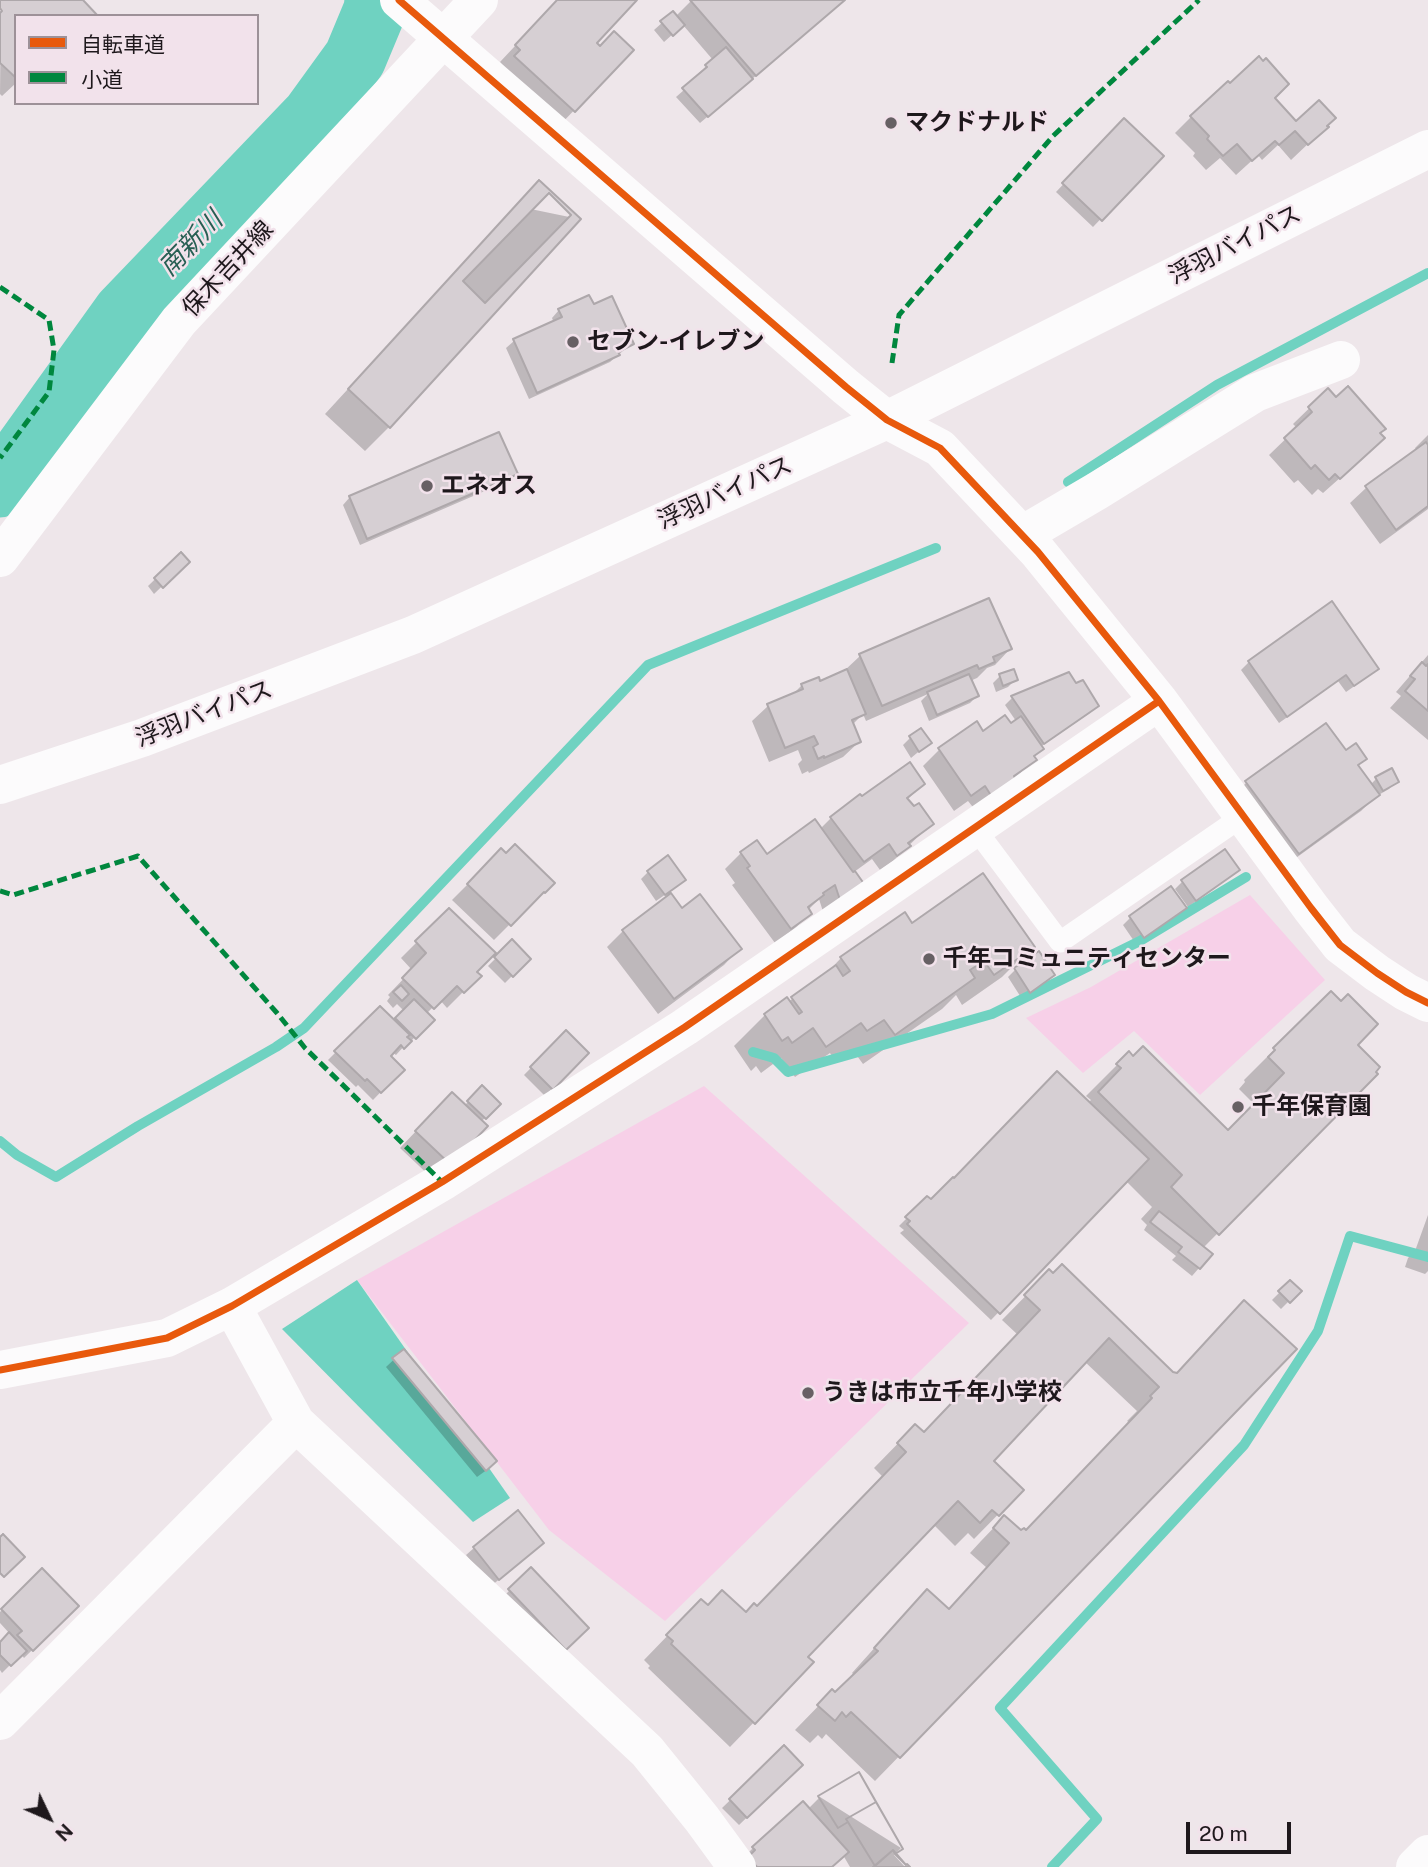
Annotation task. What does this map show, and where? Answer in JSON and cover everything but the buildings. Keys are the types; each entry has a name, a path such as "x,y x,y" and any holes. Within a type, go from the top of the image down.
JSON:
{"main road":[{"path":"399,0 846,387 887,420 940,448 1022,535 1159,701 1340,944 1377,973 1428,1003"},
{"name":"保木吉井線","path":"0,558 178,321 479,0"},
{"name":"浮羽バイパス","path":"0,785 142,738 412,635 887,420 1428,149"},
{"path":"1022,535 1255,393 1341,360"},
{"path":"0,1370 167,1338 232,1306 442,1182 685,1027 1159,701"},
{"path":"232,1306 296,1423 647,1751 737,1867"},
{"path":"0,1721 296,1423"},
{"path":"1415,1867 1428,1854"}],"lane":[{"path":"975,827 1060,942 1243,816"}],"shaded area":[{"path":"1250,895 1325,980 1200,1095 1134,1031 1083,1073 1026,1018 1091,987"},
{"path":"704,1086 969,1323 665,1621 549,1530 357,1280"},
{"path":"357,1280 510,1498 473,1522 282,1329"}],"waterway":[{"name":"南新川","path":"0,486 124,313 313,116 355,58 375,10 376,0"},
{"path":"1068,482 1217,385 1428,273"},
{"path":"0,1141 17,1155 56,1177 138,1126 276,1047 304,1028 648,665 936,548"},
{"path":"753,1052 774,1058 788,1072 992,1014 1140,941 1246,877"},
{"path":"1052,1867 1097,1819 1000,1708 1244,1445 1318,1331 1350,1236 1428,1257"}],"marked path":[{"path":"892,363 899,315 1053,136 1199,0"},
{"path":"0,287 49,320 54,350 49,392 0,458"},
{"path":"0,891 13,895 138,856 305,1048 442,1182"}],"cycle path":[{"path":"399,0 846,387 887,420 940,448 1038,552 1159,701 1340,945 1377,973 1428,1003"},
{"path":"0,1370 167,1338 232,1306 442,1182 685,1027 1159,701"}],"place":[{"name":"マクドナルド","path":"891,123"},
{"name":"セブン-イレブン","path":"573,342"},
{"name":"エネオス","path":"427,486"},
{"name":"千年コミュニティセンター","path":"929,959"},
{"name":"千年保育園","path":"1238,1107"},
{"name":"うきは市立千年小学校","path":"808,1393"}]}
